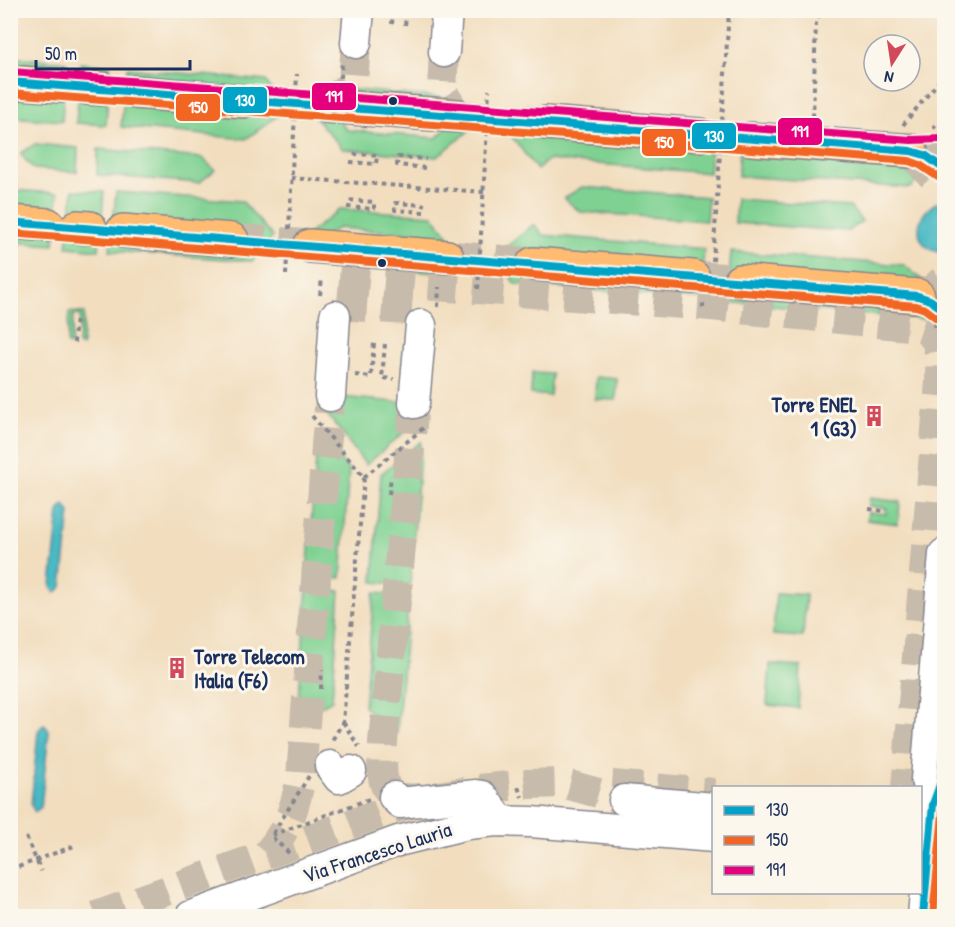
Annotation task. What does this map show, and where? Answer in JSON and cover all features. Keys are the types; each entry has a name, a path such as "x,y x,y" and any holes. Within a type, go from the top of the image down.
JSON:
{"main road":[{"path":"10,82 83,88"},
{"path":"135,92 243,101"},
{"path":"325,106 458,116"},
{"path":"545,123 723,137 907,138"},
{"path":"10,222 72,227"},
{"path":"123,231 232,240"},
{"path":"295,244 447,257"},
{"path":"533,264 859,296 918,296"}],"street":[{"path":"357,42 359,10"},
{"path":"444,52 447,10"},
{"path":"320,405 328,308"},
{"path":"414,403 421,325"},
{"path":"923,916 930,830 926,780 945,554"},
{"path":"930,830 942,782 945,744"},
{"path":"385,796 400,803 482,796 501,821"},
{"path":"624,800 712,808"},
{"name":"Via Francesco Lauria","path":"191,916 412,837 468,824 501,821 543,823 712,837"}],"path":[{"path":"392,24 393,10"},
{"path":"405,26 407,10"},
{"path":"703,308 712,280 723,137 729,10"},
{"path":"813,117 816,21 821,10"},
{"path":"286,275 295,244 291,178 297,74"},
{"path":"907,138 945,75"},
{"path":"478,289 489,90"},
{"path":"933,125 945,137"},
{"path":"350,162 376,164 376,155 351,153"},
{"path":"425,168 397,165 398,157 426,159"},
{"path":"291,178 484,192"},
{"path":"347,200 374,202 374,209 347,207"},
{"path":"424,212 395,210 395,203 425,205"},
{"path":"322,278 328,308"},
{"path":"74,343 76,317"},
{"path":"352,375 371,377 374,343"},
{"path":"382,378 385,344"},
{"path":"272,835 330,764 343,722 364,477 320,405"},
{"path":"389,494 391,476"},
{"path":"869,509 884,511"},
{"path":"321,690 322,670"},
{"path":"272,835 385,796"},
{"path":"272,835 296,860"},
{"path":"26,837 41,871"},
{"path":"10,870 74,846"}],"green space":[{"path":"11,57 66,62 62,121 11,117"},
{"path":"81,63 110,66 106,125 76,123"},
{"path":"127,68 266,81 284,111 246,139 121,127"},
{"path":"336,88 456,99 475,126 437,157 343,149 311,113","holes":["325,106 458,117 436,138 347,130"]},
{"path":"526,105 713,122 709,173 548,160 537,170 506,129"},
{"path":"742,124 929,139 943,157 910,188 738,176","holes":["918,145 892,166 749,155"]},
{"path":"35,144 78,148 77,172 34,169 20,154"},
{"path":"98,149 202,158 215,170 199,183 97,175"},
{"path":"582,187 708,197 706,221 580,212 564,198"},
{"path":"10,190 58,193 54,245 11,242"},
{"path":"73,190 104,192 99,250 67,247"},
{"path":"116,192 242,201 273,237 252,261 110,251"},
{"path":"736,199 850,207 862,221 848,231 735,223"},
{"path":"340,209 433,215 462,254 439,273 319,263 302,239","holes":["338,228 431,235 447,257 311,246"]},
{"path":"534,224 543,235 704,249 700,299 515,284 496,256"},
{"path":"731,252 904,265 944,298 943,321 727,302"},
{"path":"69,312 84,313 82,346 78,345 80,315 73,315 71,345 67,344"},
{"path":"431,324 423,416 366,465 320,405 330,396 417,404"},
{"path":"532,373 552,374 550,396 531,394"},
{"path":"596,377 617,379 616,400 595,399"},
{"path":"318,433 349,470 341,578 307,576"},
{"path":"421,442 410,585 373,582 381,474"},
{"path":"870,498 900,502 898,524 867,520 868,512 886,514 886,508 869,506"},
{"path":"307,589 340,591 332,700 297,720"},
{"path":"374,593 409,596 397,733 364,707"},
{"path":"776,593 806,595 803,637 773,635"},
{"path":"770,664 801,666 798,708 767,705"}],"water":[{"path":"936,203 944,203 944,253 926,246 919,232 922,217"},
{"path":"64,505 70,512 62,587 55,593 51,586 59,511"},
{"path":"44,724 49,731 41,807 35,812 31,805 38,731"}],"tunnel":[{"path":"325,106 353,83 356,43"},
{"path":"444,52 442,91 458,116"},
{"path":"243,101 325,106"},
{"path":"458,116 545,123"},
{"path":"700,135 750,139"},
{"path":"911,151 944,149"},
{"path":"911,151 944,186"},
{"path":"232,240 310,246"},
{"path":"447,257 533,264"},
{"path":"693,277 740,281"},
{"path":"339,279 711,306 910,326 929,333 934,338 939,352 940,382 906,786"},
{"path":"918,296 935,290 944,281"},
{"path":"337,305 422,311"},
{"path":"267,854 290,818 301,777 330,396"},
{"path":"414,403 382,766 385,784 389,791 396,796 421,798"},
{"path":"96,916 387,811 434,797 479,789 562,783 624,800"},
{"path":"612,785 712,793"}],"transit line":[{"name":"191","path":"11,72 911,140 943,139"},
{"name":"130","path":"10,82 911,151 925,155 944,169"},
{"name":"150","path":"10,93 909,161 920,165 938,177"},
{"name":"130","path":"10,222 918,296 930,300 944,310"},
{"name":"150","path":"10,233 916,306 925,309 938,319"},
{"name":"130","path":"923,916 933,804 941,782 944,744"},
{"name":"150","path":"933,916 944,803"}],"place":[{"name":"Torre ENEL 1 (G3)","path":"874,416"},
{"name":"Torre Telecom Italia (F6)","path":"177,668"}]}
